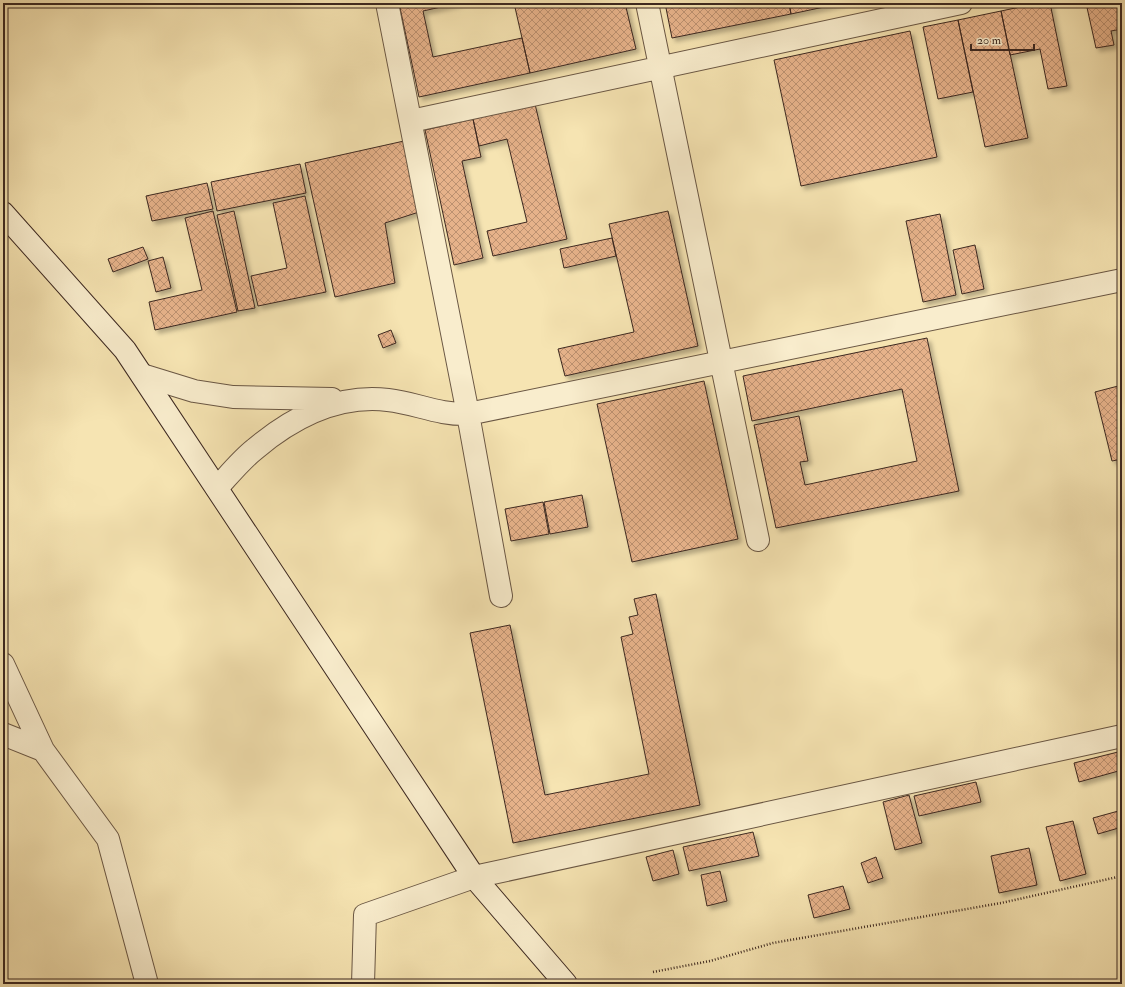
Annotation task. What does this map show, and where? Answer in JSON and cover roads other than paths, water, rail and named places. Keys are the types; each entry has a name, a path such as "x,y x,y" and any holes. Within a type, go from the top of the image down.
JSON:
{"street":[{"path":"387,3 468,414 501,596"},
{"path":"647,3 758,540"},
{"path":"411,120 660,67 922,7 961,3"},
{"path":"3,213 125,350 474,877 566,984"},
{"path":"142,375 194,391 233,397 296,400 388,400 450,415 468,414 1122,280"},
{"path":"217,488 254,449 295,420 326,405 357,399"},
{"path":"3,664 42,750 108,839 146,984"},
{"path":"3,734 42,750"},
{"path":"363,984 365,915 474,877 1122,736"}]}
